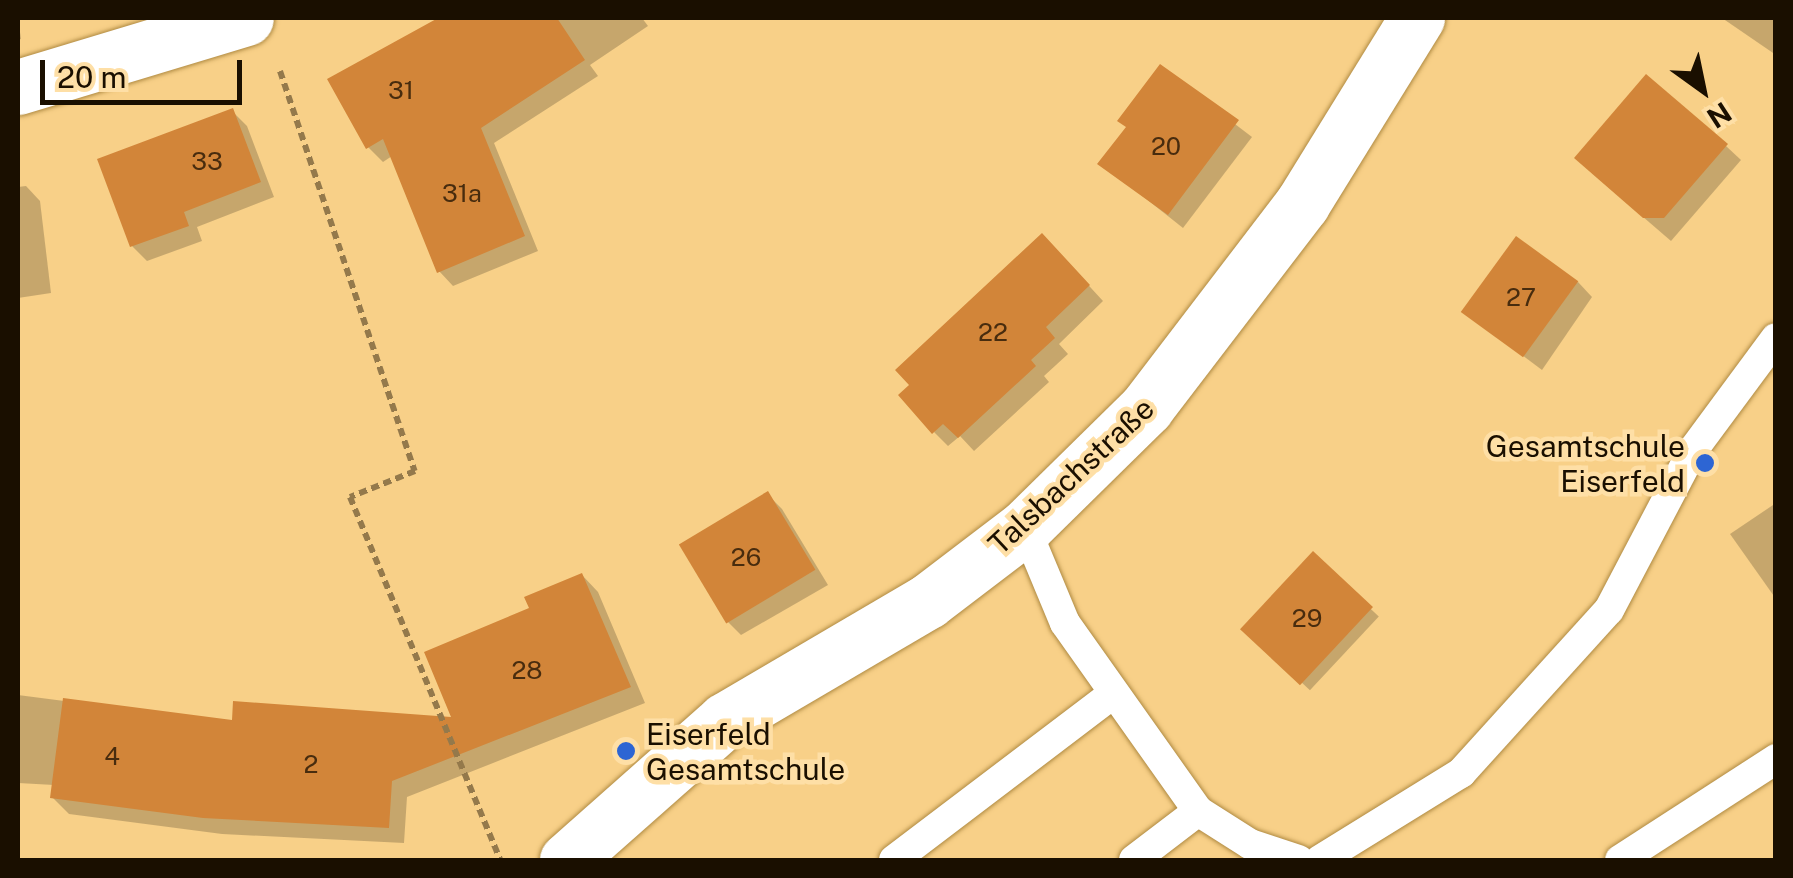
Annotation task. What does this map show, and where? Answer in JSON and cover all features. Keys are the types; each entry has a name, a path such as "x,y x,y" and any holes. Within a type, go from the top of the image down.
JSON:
{"street":[{"name":"Talsbachstraße","path":"567,860 725,720 928,600 1025,527 1158,392 1302,204 1416,18"},
{"path":"18,87 260,36"}],"lane":[{"path":"1320,860 1461,773 1609,610 1693,450 1776,338"},
{"path":"1025,527 1065,622 1198,811 1250,844 1298,860"},
{"path":"894,860 1114,694"},
{"path":"1620,860 1776,759"},
{"path":"1134,860 1198,811"}],"path":[{"path":"260,36 416,471 350,497 500,860"}],"building":[{"path":"438,18 557,18 585,60 481,128 525,236 437,273 383,139 366,149 327,79"},
{"path":"1160,64 1239,120 1168,215 1097,164 1126,127 1117,121"},
{"path":"1646,74 1728,144 1664,218 1643,218 1574,158"},
{"path":"233,108 261,182 184,212 189,226 130,247 97,159"},
{"path":"1042,233 1090,285 1046,327 1055,338 1031,360 1036,366 958,438 943,424 932,434 898,395 909,385 895,370"},
{"path":"1516,236 1578,281 1523,357 1461,312"},
{"path":"768,491 815,570 726,623 679,545"},
{"path":"1313,551 1373,607 1300,685 1240,629"},
{"path":"582,573 631,687 392,781 389,828 203,818 50,798 63,698 232,720 233,701 451,717 424,652 529,608 524,597"}],"place":[{"name":"Gesamtschule Eiserfeld","path":"1705,463"},
{"name":"Eiserfeld Gesamtschule","path":"626,751"}]}
